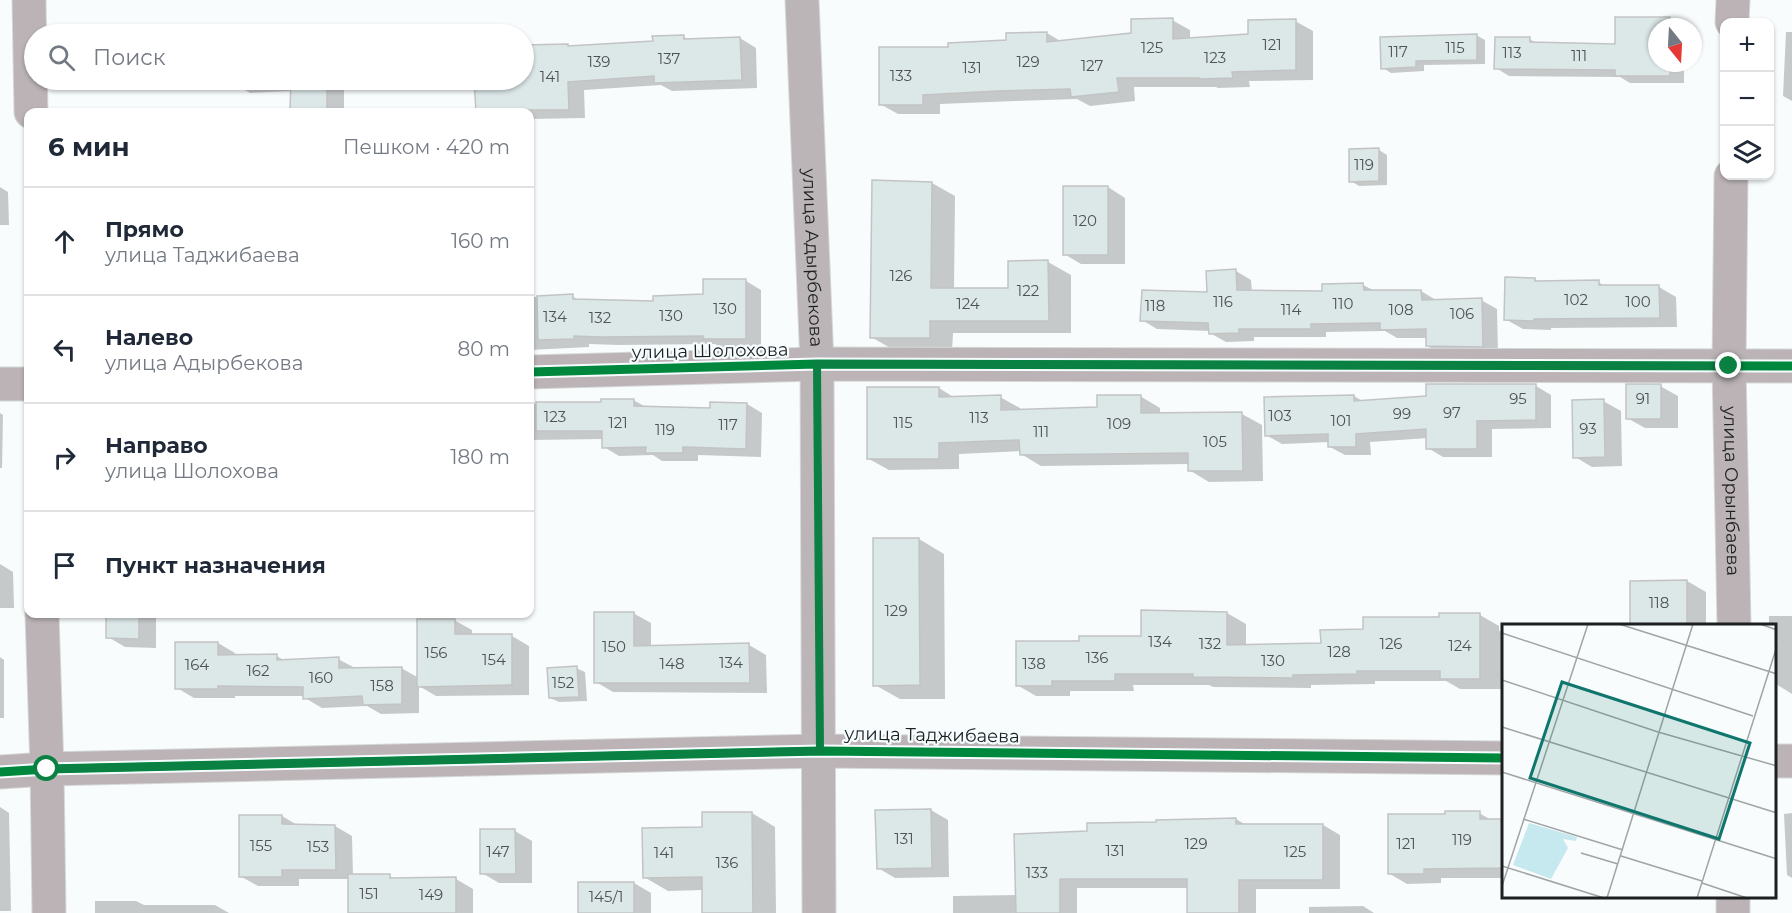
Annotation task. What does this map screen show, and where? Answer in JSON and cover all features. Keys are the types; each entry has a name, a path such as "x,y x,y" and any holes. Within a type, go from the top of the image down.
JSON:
{"main road":[{"name":"улица Адырбекова","path":"802,0 817,364 819,913"}],"street":[{"path":"29,0 29,24"},
{"path":"1732,18 1733,0"},
{"path":"31,90 31,108"},
{"name":"улица Орынбаева","path":"1731,180 1729,366 1734,624"},
{"name":"улица Шолохова","path":"534,372 817,364 1792,366"},
{"path":"0,384 24,384"},
{"path":"42,618 47,769 48,913"},
{"name":"улица Таджибаева","path":"0,772 820,751 1502,758"}],"building":[{"path":"1615,17 1670,17 1648,18 1648,72 1670,72 1670,76 1615,76 1615,70 1494,69 1495,37 1530,37 1530,42 1615,44"},
{"path":"1173,18 1173,39 1248,34 1248,20 1296,19 1296,70 1232,72 1233,78 1117,78 1119,92 1071,97 1070,89 997,91 923,95 923,105 879,105 879,47 948,47 948,43 1006,40 1006,33 1047,32 1047,42 1131,33 1131,19"},
{"path":"1477,34 1477,60 1416,61 1416,67 1381,69 1380,37"},
{"path":"684,35 684,39 740,37 742,80 654,83 654,76 568,82 569,110 476,108 475,90 534,90 534,45 568,44 568,46 653,41 652,36"},
{"path":"291,90 327,90 327,108 290,108"},
{"path":"1379,148 1379,181 1349,182 1349,149"},
{"path":"872,180 932,182 931,288 1008,288 1008,261 1048,260 1049,321 930,321 930,338 870,338"},
{"path":"1063,186 1108,186 1108,255 1063,255"},
{"path":"1236,269 1237,290 1322,291 1322,284 1363,283 1364,290 1421,290 1422,300 1482,298 1483,347 1426,346 1426,329 1380,330 1380,323 1311,324 1311,329 1239,329 1239,333 1209,334 1208,323 1140,321 1142,290 1207,292 1206,271"},
{"path":"1505,277 1535,278 1535,281 1599,280 1599,285 1659,285 1660,318 1504,320"},
{"path":"703,279 746,279 746,339 703,339 703,336 574,336 574,339 538,340 537,296 573,294 573,299 653,301 653,296 703,294"},
{"path":"1426,384 1536,384 1536,420 1477,421 1477,449 1426,449 1426,429 1356,434 1356,447 1328,447 1328,434 1265,436 1264,397 1354,395 1354,401 1426,396"},
{"path":"1626,384 1661,384 1661,419 1626,419"},
{"path":"867,387 939,387 939,397 1001,395 1001,410 1097,407 1097,395 1141,395 1141,413 1242,412 1243,471 1188,471 1188,453 1020,455 1019,440 939,443 939,459 867,459"},
{"path":"601,399 634,399 634,406 710,408 710,402 747,403 746,449 683,447 683,453 645,453 646,447 602,448 602,431 536,431 536,402 601,402"},
{"path":"1604,399 1605,457 1573,458 1572,400"},
{"path":"873,538 919,538 920,685 873,686"},
{"path":"1687,580 1687,624 1630,624 1630,581"},
{"path":"1141,610 1227,612 1227,645 1321,643 1320,630 1363,629 1363,617 1439,617 1439,613 1480,613 1480,679 1440,679 1440,671 1357,671 1357,674 1293,675 1293,678 1115,674 1115,681 1052,681 1052,686 1016,686 1016,641 1079,641 1079,636 1141,636"},
{"path":"594,612 634,612 634,646 749,643 750,683 594,683"},
{"path":"106,618 139,618 139,639 106,638"},
{"path":"417,619 455,619 455,634 512,634 512,685 417,687"},
{"path":"175,642 218,642 218,655 277,654 277,660 339,657 339,668 402,667 402,704 363,705 362,696 303,699 303,687 218,686 218,689 175,689"},
{"path":"577,666 579,697 549,698 547,668"},
{"path":"931,809 932,868 877,869 875,810"},
{"path":"1445,811 1480,811 1480,819 1502,819 1502,868 1424,869 1424,874 1388,874 1388,814 1445,814"},
{"path":"702,812 752,812 753,913 702,913 702,877 643,878 642,828 702,827"},
{"path":"239,815 282,815 282,824 335,825 336,870 282,870 282,877 239,877"},
{"path":"1236,818 1236,824 1323,824 1323,880 1239,880 1239,913 1187,913 1187,879 1060,879 1060,913 1016,913 1014,834 1087,831 1087,823"},
{"path":"480,829 515,829 516,874 480,874"},
{"path":"348,874 390,874 390,878 456,877 456,913 348,913"},
{"path":"578,882 634,882 634,913 578,913"}],"cycle path":[{"path":"534,372 817,364 1792,366"},
{"path":"0,772 820,751 1502,758"}],"route":[{"path":"47,769 820,751 817,364 1729,366"}]}
